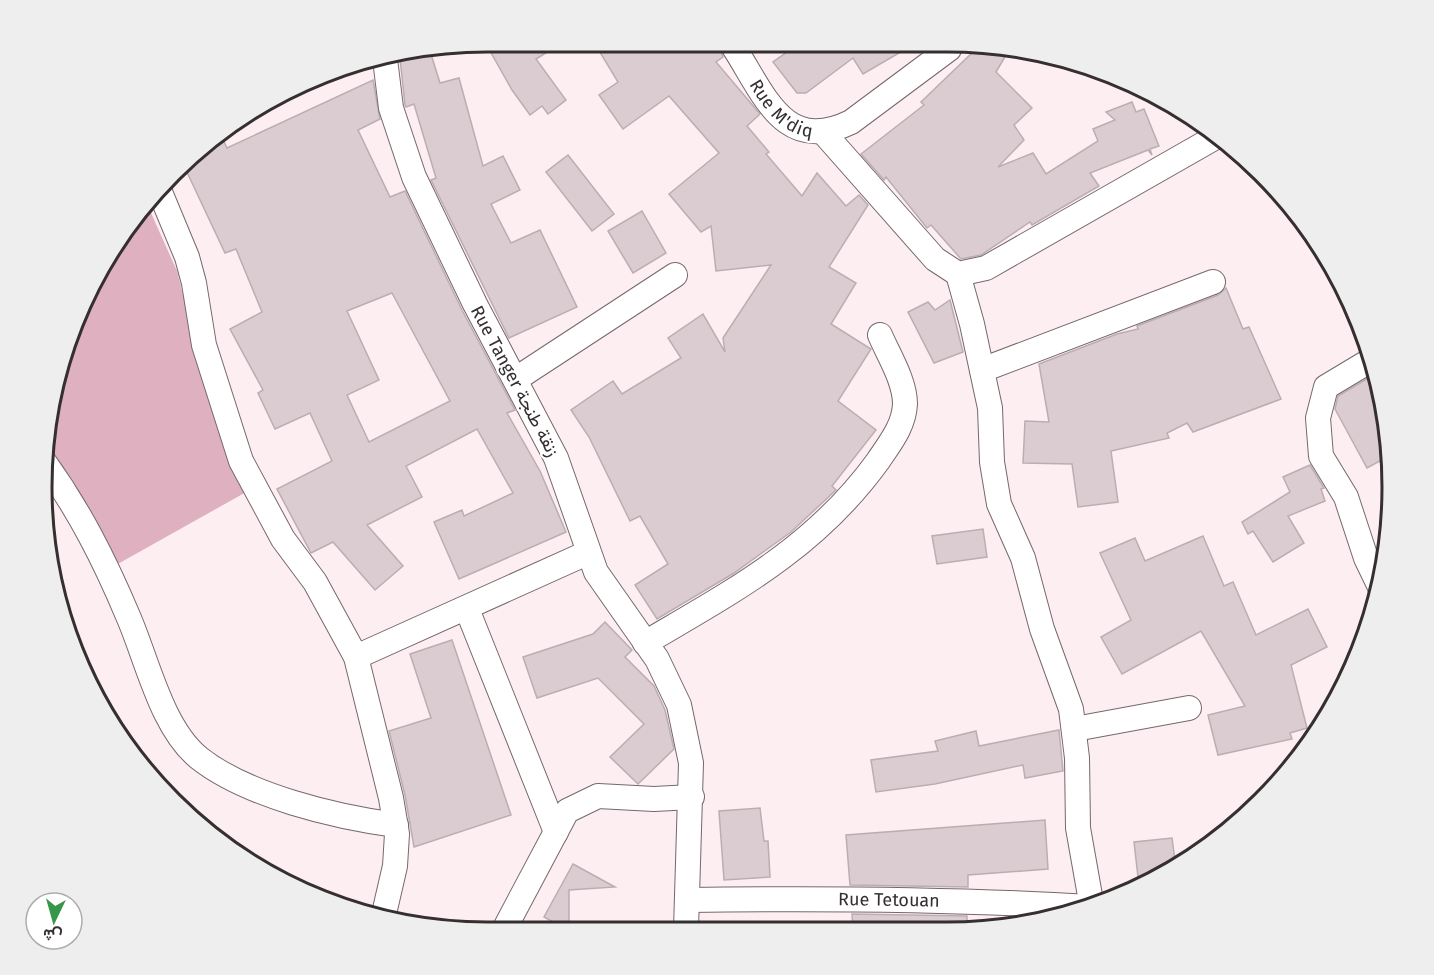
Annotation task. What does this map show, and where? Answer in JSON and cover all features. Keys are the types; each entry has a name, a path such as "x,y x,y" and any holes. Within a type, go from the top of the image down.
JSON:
{"street":[{"name":"Rue M'diq","path":"737,52 781,118 802,131 822,131 850,122 945,52"},
{"name":"Rue Tanger زنقة طنجة","path":"386,65 391,108 414,177 474,304 516,379 556,458 587,553 604,587 657,659 679,705 691,763 692,797 686,922"},
{"path":"822,131 935,259 958,274 990,408 992,462 999,504 1023,558 1042,628 1071,709 1075,729 1078,828 1089,898"},
{"path":"958,274 986,268 1209,141"},
{"path":"163,198 187,257 194,283 204,345 241,460 283,539 315,582 356,657 396,825 395,866 384,910"},
{"path":"516,379 675,275"},
{"path":"982,370 1213,282"},
{"path":"645,643 755,578 799,546 866,476 899,429 904,410 902,387 880,335"},
{"path":"1364,364 1326,387 1318,418 1321,456 1346,497 1373,572"},
{"path":"52,474 90,530 130,618 170,718 182,740 198,757 241,782 277,796 351,819 396,825"},
{"path":"356,657 467,609 587,553"},
{"path":"467,609 556,832"},
{"path":"1075,729 1189,708"},
{"path":"508,922 567,812 598,796 654,799 692,797"},
{"name":"Rue Tetouan","path":"688,900 840,898 1032,914"}],"shaded area":[{"path":"151,212 177,271 209,397 248,491 116,565 53,472 53,459 67,375 86,321 111,270"}],"building":[{"path":"491,52 547,52 536,59 566,100 548,114 542,106 530,115 512,90"},
{"path":"600,52 721,52 723,57 716,62 760,114 747,126 769,152 766,154 802,196 817,173 846,206 859,195 868,205 829,267 856,283 831,324 871,349 838,401 876,430 832,486 836,490 791,532 734,573 657,619 635,585 668,564 640,516 630,521 589,437 571,410 613,381 622,394 681,358 668,338 703,314 725,352 723,338 771,265 716,271 711,226 701,232 669,194 719,153 669,96 623,129 599,95 618,82"},
{"path":"787,52 901,52 863,74 853,58 806,93 797,93 773,62"},
{"path":"972,53 1005,56 996,72 1032,108 1014,125 1024,140 998,167 1033,153 1046,174 1098,141 1093,129 1115,120 1106,112 1132,102 1136,112 1144,109 1159,146 1150,149 1152,155 1148,150 1090,173 1099,186 1032,225 1030,222 981,255 961,259 931,225 927,228 886,177 884,180 861,154 924,105 921,102"},
{"path":"432,56 440,83 459,78 483,166 503,156 520,190 491,204 511,243 540,230 577,307 509,338 431,180 436,178 414,104 406,107 400,62"},
{"path":"373,80 380,119 358,130 390,197 405,191 462,310 515,410 507,413 540,471 566,532 459,579 434,522 462,510 464,516 513,493 477,429 406,466 422,497 367,525 403,566 375,590 333,542 311,553 277,489 332,461 310,413 275,429 258,393 263,390 230,329 262,312 236,249 225,253 187,173 224,141 227,148","holes":["392,293 450,401 369,442 347,395 379,380 347,311"]},
{"path":"568,155 614,214 592,231 546,172"},
{"path":"642,211 666,253 633,273 608,231"},
{"path":"1226,288 1243,329 1249,327 1281,399 1193,432 1187,423 1167,433 1169,438 1111,451 1118,502 1078,507 1072,464 1023,463 1025,421 1049,422 1039,364 1117,334 1138,329 1137,326 1218,295"},
{"path":"950,300 963,352 934,363 908,312 928,302 935,310"},
{"path":"1368,378 1381,460 1367,468 1335,409 1338,396"},
{"path":"1310,465 1324,488 1321,489 1325,501 1288,516 1304,543 1273,562 1253,531 1248,534 1242,522 1290,492 1283,477"},
{"path":"983,529 987,557 937,564 932,536"},
{"path":"1203,536 1224,586 1233,582 1256,635 1308,609 1327,647 1291,665 1307,728 1290,733 1292,739 1218,755 1208,715 1245,706 1201,631 1122,674 1101,637 1131,620 1100,553 1135,538 1145,561"},
{"path":"605,622 632,650 625,657 654,686 665,710 674,749 638,784 610,757 644,724 598,678 537,698 523,657 593,634"},
{"path":"452,640 511,815 414,847 405,795 389,731 431,718 410,654"},
{"path":"1059,730 1063,771 1025,778 1023,765 935,784 876,792 871,760 938,751 935,741 976,731 979,746"},
{"path":"760,808 764,841 768,841 770,877 724,880 719,811"},
{"path":"1045,820 1048,869 968,875 968,887 850,885 846,835"},
{"path":"1172,838 1175,857 1138,877 1134,842"},
{"path":"573,864 615,887 569,890 569,922 553,922 544,917"},
{"path":"852,914 967,916 967,922 852,922"}]}
